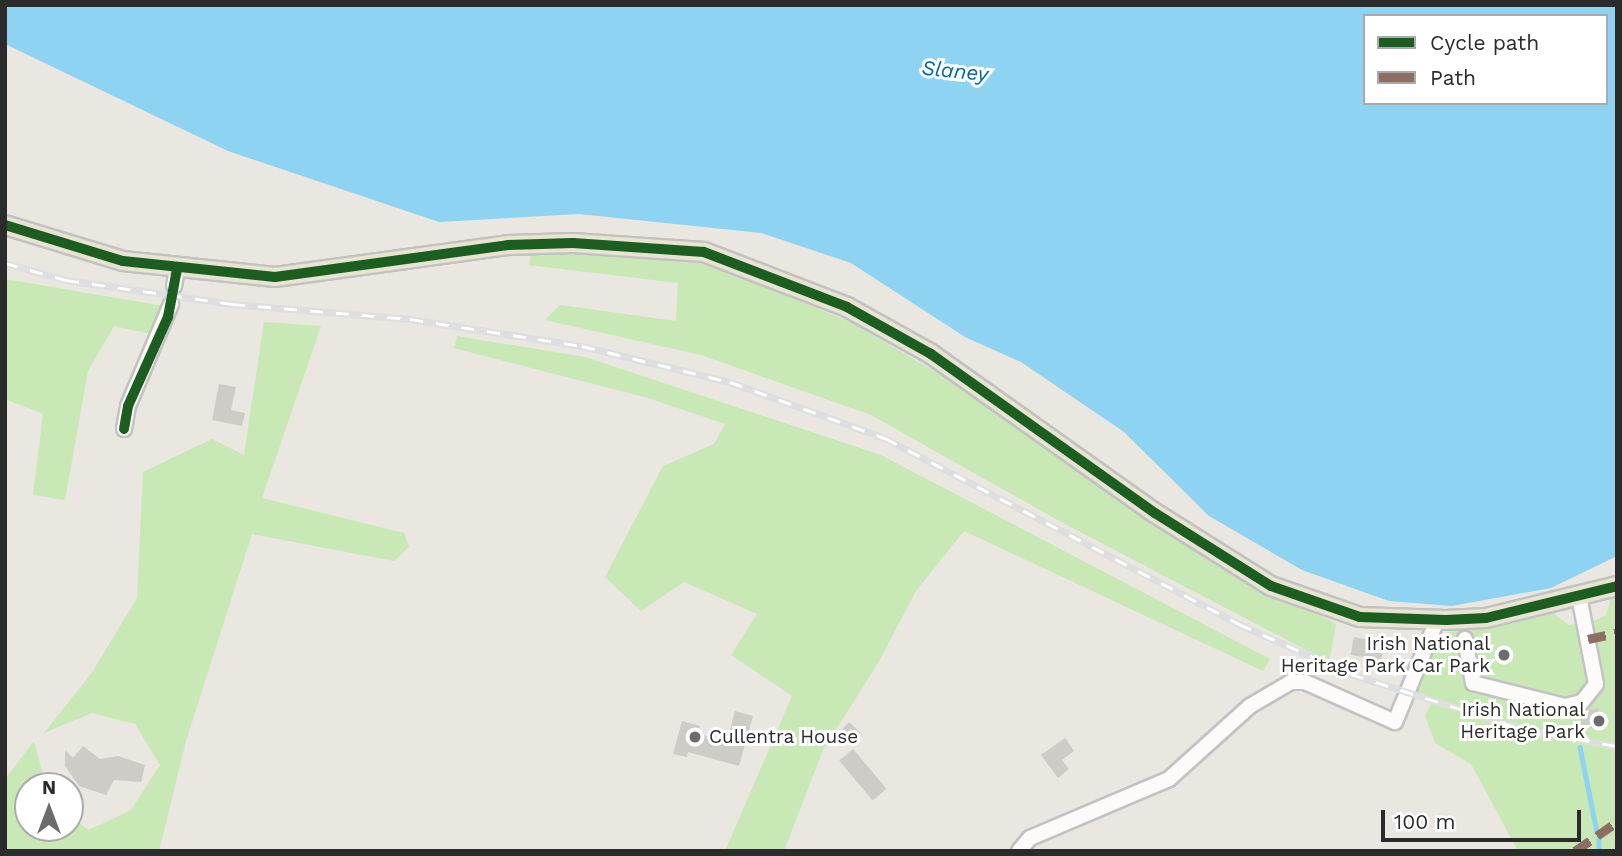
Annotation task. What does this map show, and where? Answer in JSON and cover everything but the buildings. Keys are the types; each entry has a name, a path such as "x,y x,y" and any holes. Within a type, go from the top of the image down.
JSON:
{"main road":[{"path":"5,225 175,278 275,278 508,245 573,243 704,252 848,307 931,354 1154,513 1271,586 1360,617 1437,620 1486,618 1617,586"}],"street":[{"path":"124,429 128,406 171,304"},
{"path":"1465,639 1473,683 1565,706 1583,702 1595,684 1578,596"},
{"path":"1019,851 1030,838 1169,779 1250,706 1291,682 1305,682 1395,722 1437,620"}],"green space":[{"path":"531,251 704,261 852,323 994,406 1164,530 1336,624 1329,662 1063,523 871,415 701,355 545,320 560,305 676,321 678,283 529,265"},
{"path":"5,279 164,306 155,335 114,326 88,371 65,500 33,495 43,414 5,399"},
{"path":"264,322 321,326 262,498 404,533 409,547 394,561 252,534 186,741 159,851 5,851 5,779 34,741 42,772 14,772 14,842 84,842 84,827 88,830 131,810 160,765 135,724 92,713 44,733 91,674 137,598 143,472 212,439 244,455"},
{"path":"457,336 585,357 881,455 1270,659 1263,671 964,531 916,591 878,663 823,750 784,851 725,851 792,696 731,655 757,614 684,582 641,611 605,577 663,466 714,444 725,424 648,398 454,348"},
{"path":"1617,597 1617,851 1518,851 1471,764 1435,743 1425,716 1433,700 1416,694 1434,645 1446,633 1551,611 1568,625 1592,622 1606,615 1611,599"}],"water":[{"name":"Slaney","path":"5,5 1617,5 1617,556 1551,588 1452,606 1389,601 1302,570 1209,516 1124,432 1021,362 965,337 851,263 761,233 579,214 439,222 228,151 5,44"}],"waterway":[{"path":"1580,747 1597,832"},
{"path":"1599,839 1599,851"}],"railway":[{"path":"5,263 66,280 232,304 410,319 582,346 730,382 885,438 1239,624 1351,674 1525,730 1617,746"}],"marked path":[{"path":"1588,639 1617,633"},
{"path":"1575,851 1617,822"}],"cycle path":[{"path":"5,225 123,261 275,277 508,245 573,243 704,252 847,307 931,354 1155,513 1271,586 1360,617 1446,620 1486,618 1617,586"},
{"path":"124,429 128,406 168,317 177,269"}],"place":[{"name":"Irish National Heritage Park Car Park","path":"1504,655"},
{"name":"Irish National Heritage Park","path":"1599,721"},
{"name":"Cullentra House","path":"695,737"}]}
